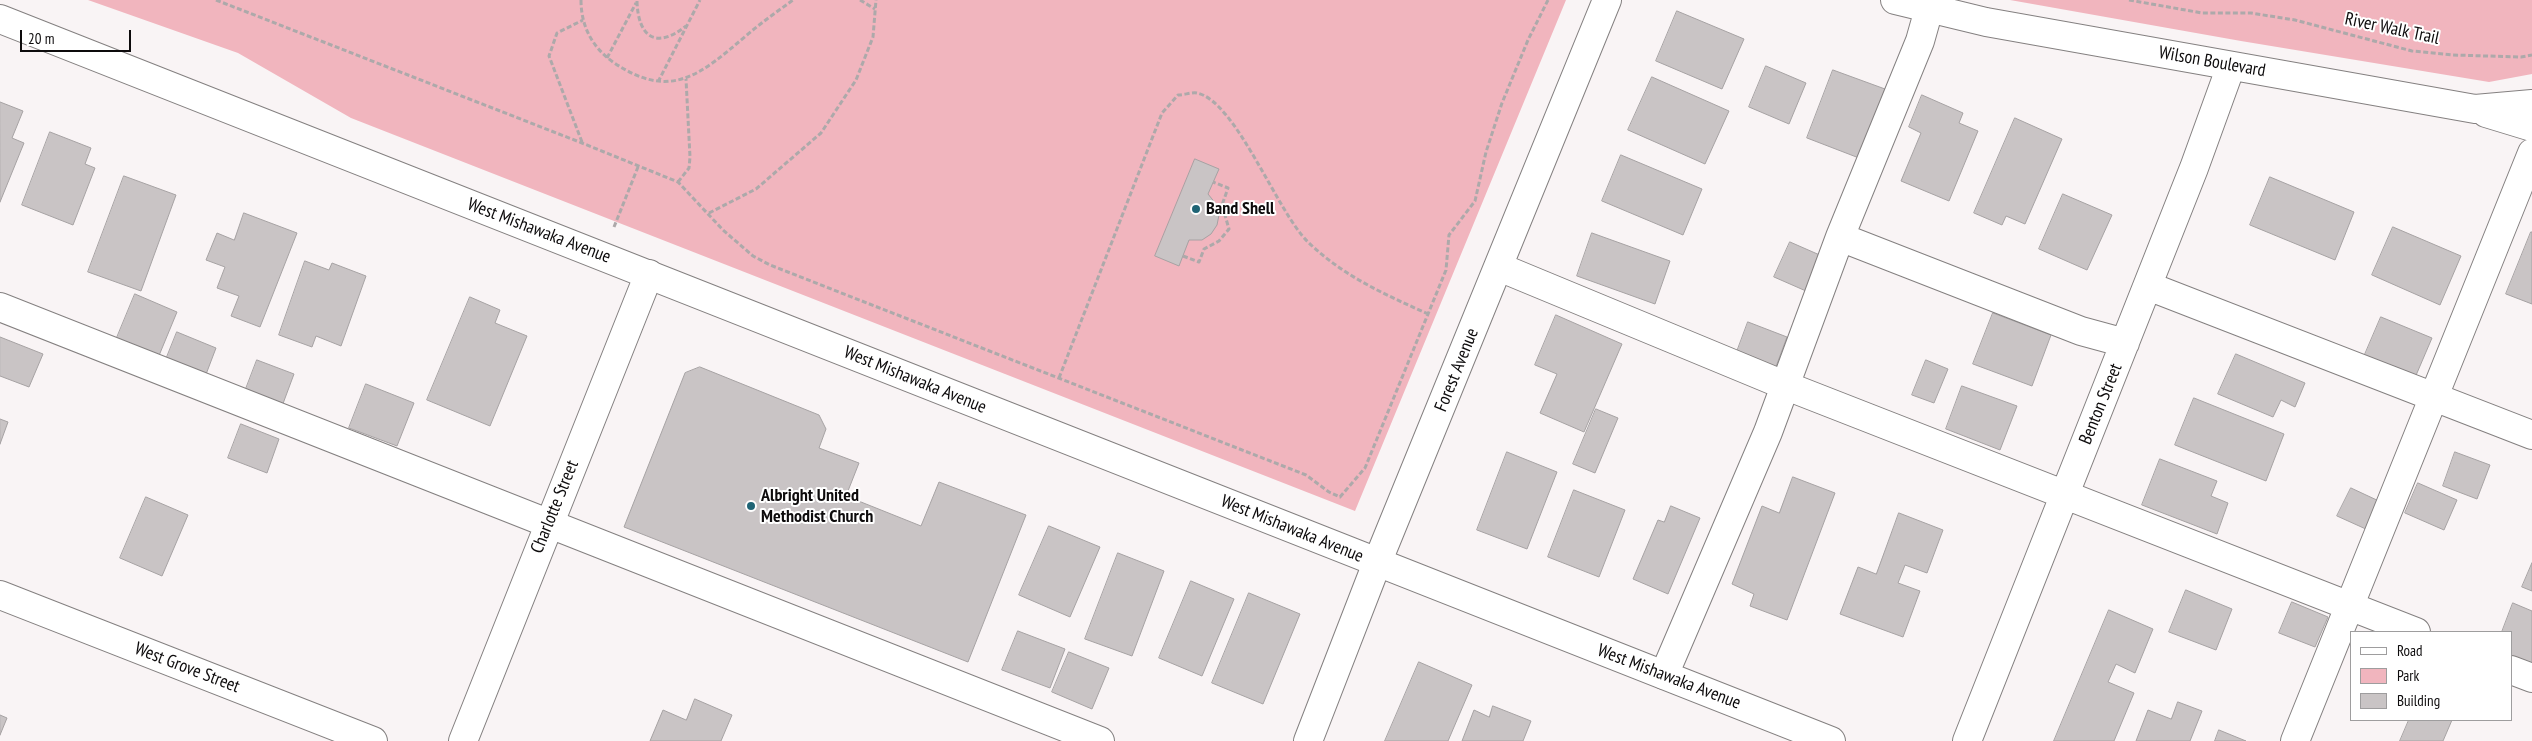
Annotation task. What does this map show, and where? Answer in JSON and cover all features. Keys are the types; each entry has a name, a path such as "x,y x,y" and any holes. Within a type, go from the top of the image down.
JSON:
{"street":[{"name":"Forest Avenue","path":"1308,741 1378,563 1607,0"},
{"name":"Wilson Boulevard","path":"1894,0 1986,22 2475,109 2532,104"},
{"path":"1664,675 1768,432 1840,237 1920,41 1930,9"},
{"name":"West Mishawaka Avenue","path":"0,19 1831,741"},
{"name":"Benton Street","path":"1967,741 2148,286 2231,66"},
{"path":"2475,109 2532,127"},
{"path":"2295,741 2433,397 2481,284 2532,153"},
{"path":"1840,237 2081,331 2125,343"},
{"path":"1499,267 1784,385 2413,631"},
{"name":"Charlotte Street","path":"463,741 649,274"},
{"path":"2148,286 2532,435"},
{"path":"0,307 548,525 982,693 1100,741"},
{"name":"West Grove Street","path":"0,594 374,741"},
{"path":"2512,670 2532,678"}],"path":[{"path":"216,0 582,142 638,167 678,182 723,230 753,256 770,265 1306,476 1329,492 1340,497 1365,468 1446,270 1449,235 1475,201 1486,152 1502,103 1528,40 1548,0"},
{"path":"581,0 583,20 590,40 607,58 630,74 658,82 686,79 713,64 793,0"},
{"path":"658,82 700,0"},
{"path":"860,0 876,9"},
{"path":"709,213 756,189 821,133 856,80 873,36 876,0"},
{"name":"River Walk Trail","path":"2129,0 2202,13 2251,13 2295,20 2412,51 2453,55 2520,57 2532,55"},
{"path":"607,58 637,1"},
{"path":"637,1 637,20 645,32 658,39 673,37 689,24"},
{"path":"582,142 548,56 557,33 583,20"},
{"path":"678,182 688,168 690,157 686,79"},
{"path":"1059,378 1162,113 1178,95 1198,93 1220,108 1306,240 1328,261 1367,286 1428,314"},
{"path":"611,234 638,167"},
{"path":"1183,256 1199,262 1204,249 1219,241 1229,229 1222,205 1228,188 1213,182"}],"green space":[{"path":"88,0 1566,0 1355,511 351,118 238,53"},
{"path":"2010,0 2532,0 2532,74 2489,82"}],"building":[{"path":"1677,11 1744,39 1722,89 1656,61"},
{"path":"1766,66 1806,83 1789,124 1749,107"},
{"path":"1833,70 1885,89 1859,158 1807,138"},
{"path":"1652,77 1729,111 1705,164 1628,130"},
{"path":"1922,95 1963,113 1959,123 1978,131 1949,201 1901,181 1921,133 1909,127"},
{"path":"0,102 23,111 12,138 24,143 0,202"},
{"path":"2015,118 2062,139 2025,224 2006,216 2002,225 1974,213"},
{"path":"50,132 91,148 85,164 95,168 73,225 22,205"},
{"path":"1621,155 1702,189 1683,235 1602,201"},
{"name":"Band Shell","path":"1195,159 1219,169 1208,194 1216,204 1219,215 1217,225 1211,234 1202,240 1189,240 1179,266 1155,256"},
{"path":"124,176 176,195 141,291 88,272"},
{"path":"2270,177 2354,212 2335,260 2250,225"},
{"path":"2063,194 2112,215 2087,270 2039,249"},
{"path":"244,213 297,233 260,327 231,316 239,296 217,288 225,267 206,260 217,233 234,240"},
{"path":"2393,227 2461,256 2440,305 2372,275"},
{"path":"2532,232 2532,304 2506,294"},
{"path":"1592,233 1670,261 1655,304 1577,276"},
{"path":"1790,242 1822,256 1806,291 1774,277"},
{"path":"305,261 329,270 332,263 366,276 341,346 316,336 312,347 279,335"},
{"path":"135,294 177,312 158,358 116,340"},
{"path":"470,297 500,310 495,323 527,336 490,426 427,400"},
{"path":"1993,313 2051,335 2032,386 1973,364"},
{"path":"1556,315 1622,344 1584,432 1540,413 1557,374 1535,365"},
{"path":"2381,317 2432,338 2414,380 2363,359"},
{"path":"1748,322 1787,337 1774,372 1735,357"},
{"path":"177,332 216,348 205,377 165,362"},
{"path":"0,337 43,354 29,387 0,376"},
{"path":"2236,354 2305,383 2295,407 2281,400 2273,417 2218,394"},
{"path":"257,360 294,374 281,409 244,394"},
{"path":"1926,360 1948,369 1934,403 1912,395"},
{"name":"Albright United Methodist Church","path":"700,367 819,415 826,429 819,448 859,463 846,496 921,526 939,482 1026,515 968,662 624,527 685,373"},
{"path":"366,384 414,403 397,446 349,428"},
{"path":"1962,386 2017,406 2000,450 1946,429"},
{"path":"2194,398 2284,434 2266,481 2175,445"},
{"path":"1596,409 1618,418 1595,473 1573,464"},
{"path":"0,419 8,422 0,444"},
{"path":"241,424 279,439 267,473 228,458"},
{"path":"1507,452 1557,472 1527,549 1477,530"},
{"path":"2455,452 2490,465 2477,499 2443,486"},
{"path":"2160,459 2217,481 2211,496 2228,503 2217,534 2142,505"},
{"path":"1793,477 1835,493 1787,620 1750,606 1754,594 1732,584 1762,506 1779,513"},
{"path":"2418,483 2457,500 2444,530 2405,513"},
{"path":"2351,488 2381,502 2368,530 2337,516"},
{"path":"1574,490 1625,510 1599,577 1548,557"},
{"path":"146,497 188,515 162,576 120,558"},
{"path":"1671,506 1700,518 1668,594 1633,579 1658,520 1664,522"},
{"path":"1899,513 1943,530 1927,573 1905,565 1898,583 1920,591 1903,637 1840,614 1858,567 1876,574"},
{"path":"1049,526 1100,547 1070,617 1019,595"},
{"path":"1118,553 1164,571 1132,656 1085,639"},
{"path":"2532,563 2532,591 2522,587"},
{"path":"1191,581 1234,599 1202,676 1159,658"},
{"path":"2186,590 2232,609 2216,650 2169,632"},
{"path":"1249,593 1300,614 1263,704 1212,683"},
{"path":"2292,602 2328,617 2315,647 2279,633"},
{"path":"2513,603 2532,611 2532,668 2512,660 2512,631 2502,631"},
{"path":"2109,610 2153,629 2135,673 2116,664 2108,682 2134,693 2114,741 2054,741"},
{"path":"1018,631 1065,649 1050,688 1002,670"},
{"path":"1069,652 1109,668 1092,709 1052,692"},
{"path":"1419,662 1472,685 1448,741 1385,741"},
{"path":"695,699 732,715 721,741 650,741 663,710 686,720"},
{"path":"2178,702 2202,711 2190,741 2136,741 2148,710 2171,719"},
{"path":"1493,706 1531,721 1523,741 1462,741 1474,710 1489,717"},
{"path":"0,715 7,718 0,735"},
{"path":"2409,721 2452,721 2443,741 2400,741"},
{"path":"2219,730 2246,741 2215,741"}],"place":[{"name":"Band Shell","path":"1196,209"},
{"name":"Albright United Methodist Church","path":"751,506"}]}
